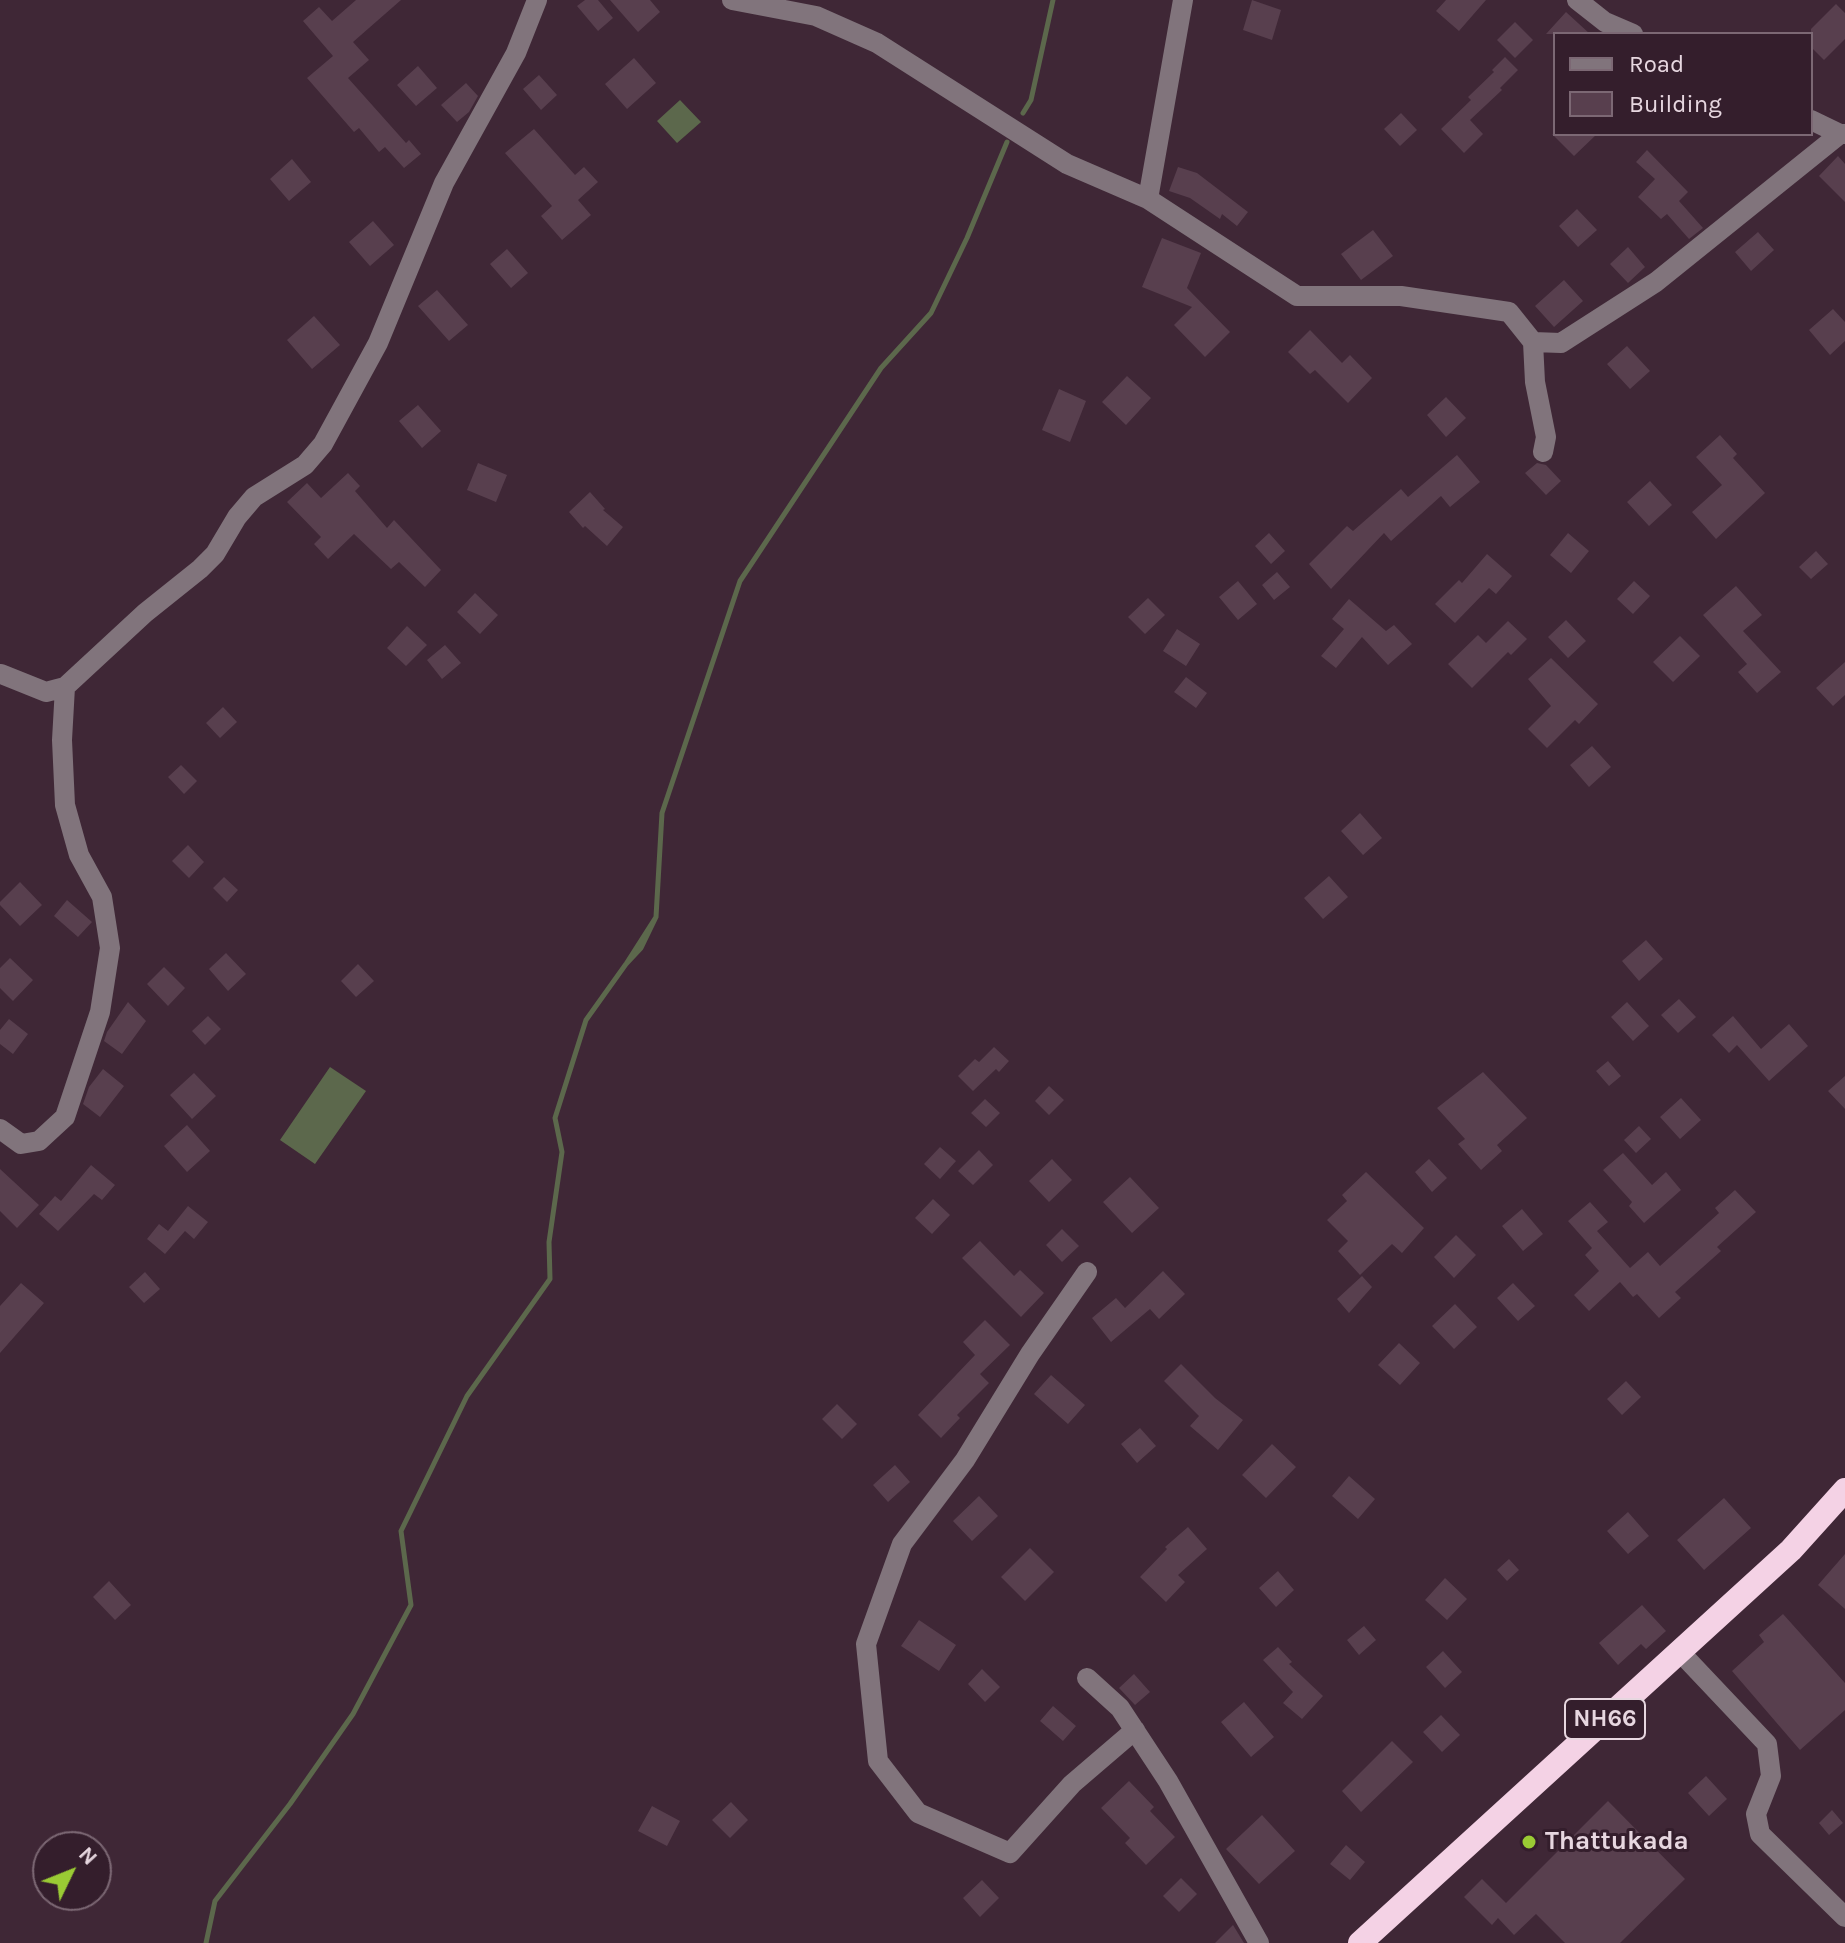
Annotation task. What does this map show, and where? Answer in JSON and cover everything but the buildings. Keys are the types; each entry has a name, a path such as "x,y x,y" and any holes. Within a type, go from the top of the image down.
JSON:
{"highway":[{"name":"NH66","path":"1360,1943 1791,1550 1845,1490"}],"street":[{"path":"1,674 46,692 65,687 145,613 208,562 254,497 305,465 323,444 378,343 444,183 516,53 537,0"},
{"path":"732,0 816,16 877,43 1067,164 1148,199 1297,296 1401,296 1509,312 1533,342 1535,382 1546,437 1543,452"},
{"path":"1148,199 1183,0"},
{"path":"1577,0 1605,22 1628,32"},
{"path":"1533,342 1561,343 1656,282 1842,134 1813,121"},
{"path":"0,1129 21,1144 39,1141 65,1117 100,1012 110,948 102,897 79,855 65,805 62,740 65,687"},
{"path":"1087,1272 1030,1354 965,1460 902,1544 866,1644 878,1761 918,1813 1010,1853 1072,1784 1135,1730"},
{"path":"1680,1652 1767,1744 1771,1776 1756,1814 1760,1834 1845,1917"},
{"path":"1087,1678 1120,1708 1135,1730 1168,1781 1259,1943"}],"shaded area":[{"path":"680,100 701,122 677,143 657,121"},
{"path":"330,1067 366,1091 315,1164 280,1140"}],"waterway":[{"path":"1023,113 1031,100 1053,0"},
{"path":"656,917 626,964 641,948 656,917 662,813 740,581 881,368 931,313 967,238 1007,142"},
{"path":"206,1943 215,1901 290,1804 353,1714 411,1605 401,1531 467,1396 550,1279 549,1242 562,1152 555,1118 586,1020 626,964"}],"place":[{"name":"Thattukada","path":"1529,1842"}]}
